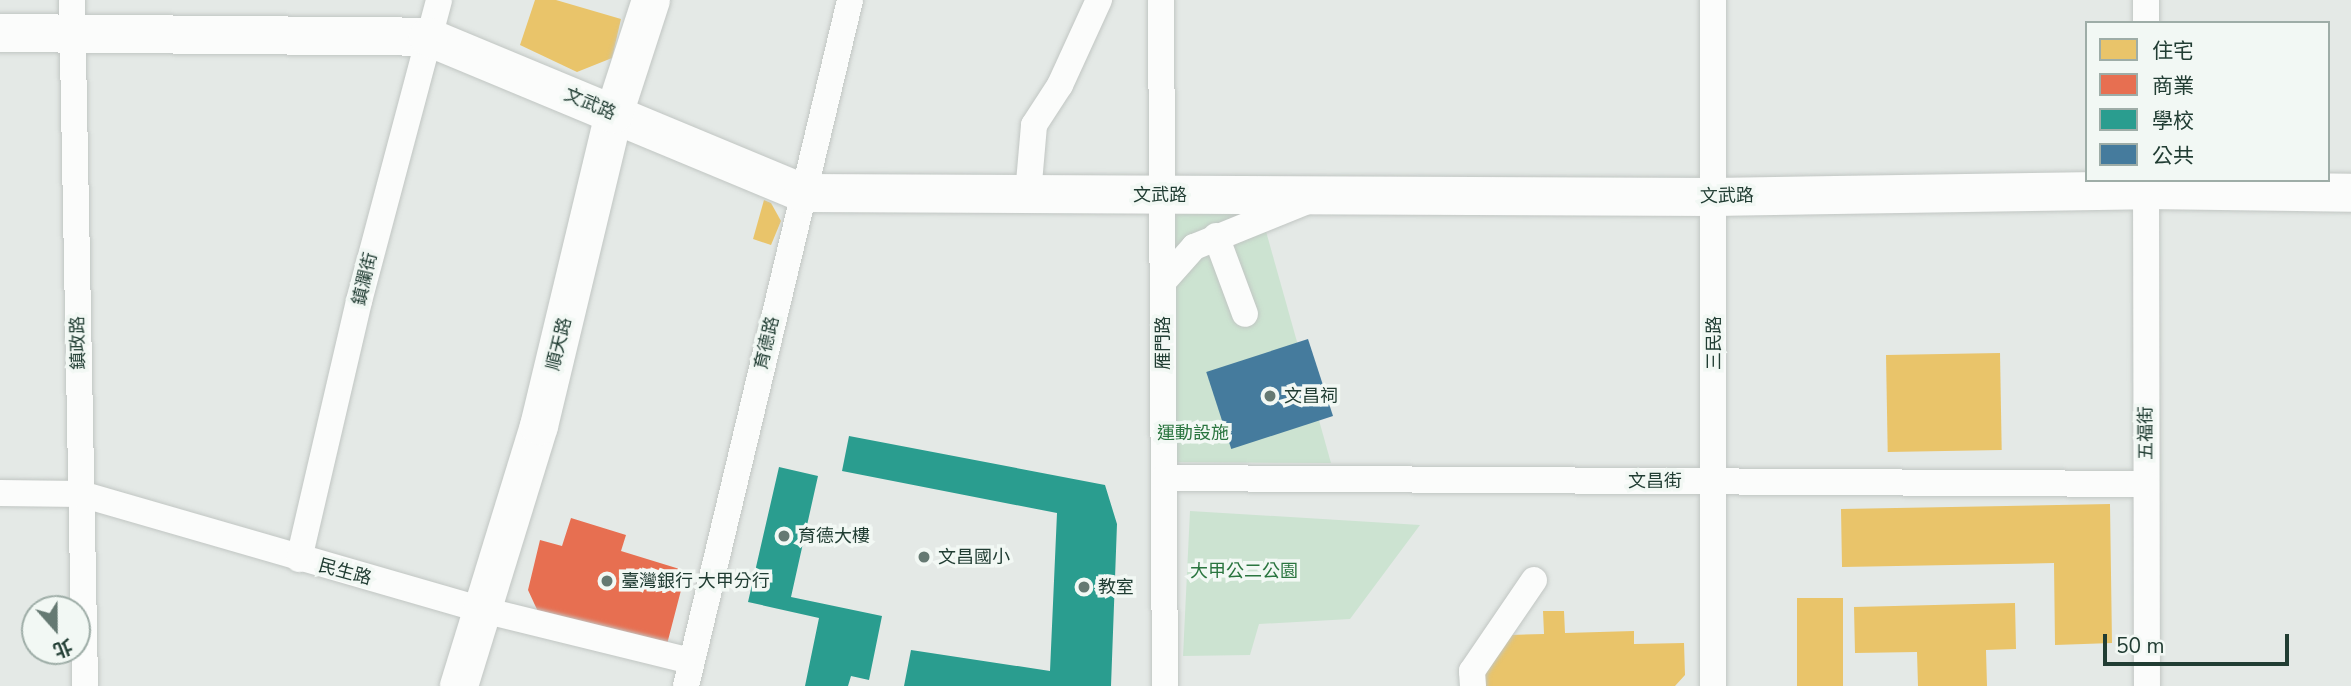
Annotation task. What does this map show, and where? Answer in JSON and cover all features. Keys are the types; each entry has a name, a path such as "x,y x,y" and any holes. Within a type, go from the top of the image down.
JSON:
{"main road":[{"name":"順天路","path":"459,686 538,426 614,114 651,0"},
{"name":"文武路","path":"0,33 72,17 428,37 803,193 1714,197 2146,185 2351,192"}],"street":[{"name":"鎮瀾街","path":"299,559 359,301 439,0"},
{"name":"育德路","path":"688,673 850,0"},
{"path":"1028,194 1034,125 1060,85 1099,0"},
{"name":"雁門路","path":"1161,0 1165,686"},
{"name":"三民路","path":"1713,0 1713,686"},
{"path":"2146,21 2147,0"},
{"name":"鎮政路","path":"72,17 85,686"},
{"name":"五福街","path":"2146,185 2147,686"},
{"path":"1163,282 1194,247 1324,195"},
{"path":"1216,236 1245,314"},
{"name":"文昌街","path":"1164,478 2146,484"},
{"name":"民生路","path":"0,493 81,494 483,610 688,673"},
{"path":"1473,686 1472,671 1534,580"}],"green space":[{"name":"運動設施","path":"1260,210 1331,463 1166,462 1165,215"},
{"name":"大甲公二公園","path":"1190,511 1420,525 1350,619 1259,624 1250,655 1183,656"}],"building: 住宅":[{"path":"535,0 556,0 621,19 612,58 577,72 520,45"},
{"path":"764,200 771,203 781,221 771,245 753,239"},
{"path":"2000,353 2002,450 1888,452 1886,355"},
{"path":"2110,504 2112,643 2055,645 2054,563 1842,567 1841,509"},
{"path":"1797,598 1843,598 1843,686 1797,686"},
{"path":"2015,603 2016,649 1986,650 1987,686 1918,686 1917,652 1855,653 1854,607"},
{"path":"1543,611 1564,611 1565,633 1634,631 1634,644 1684,643 1685,675 1675,686 1484,686 1484,672 1510,635 1544,634"}],"building: 商業":[{"name":"臺灣銀行 大甲分行","path":"571,518 626,535 621,551 686,571 666,648 540,616 528,590 540,540 562,546"}],"building: 學校":[{"name":"教室","path":"849,436 1105,485 1117,524 1111,686 904,686 911,650 1050,671 1057,513 842,471"},
{"name":"育德大樓","path":"779,467 818,476 791,597 882,616 869,680 851,676 848,686 805,686 819,618 748,602"}],"building: 公共":[{"name":"文昌祠","path":"1308,339 1333,416 1231,449 1206,372"}],"place":[{"name":"文昌祠","path":"1270,396"},
{"name":"育德大樓","path":"784,536"},
{"name":"文昌國小","path":"924,557"},
{"name":"臺灣銀行 大甲分行","path":"607,581"},
{"name":"教室","path":"1084,587"}]}
